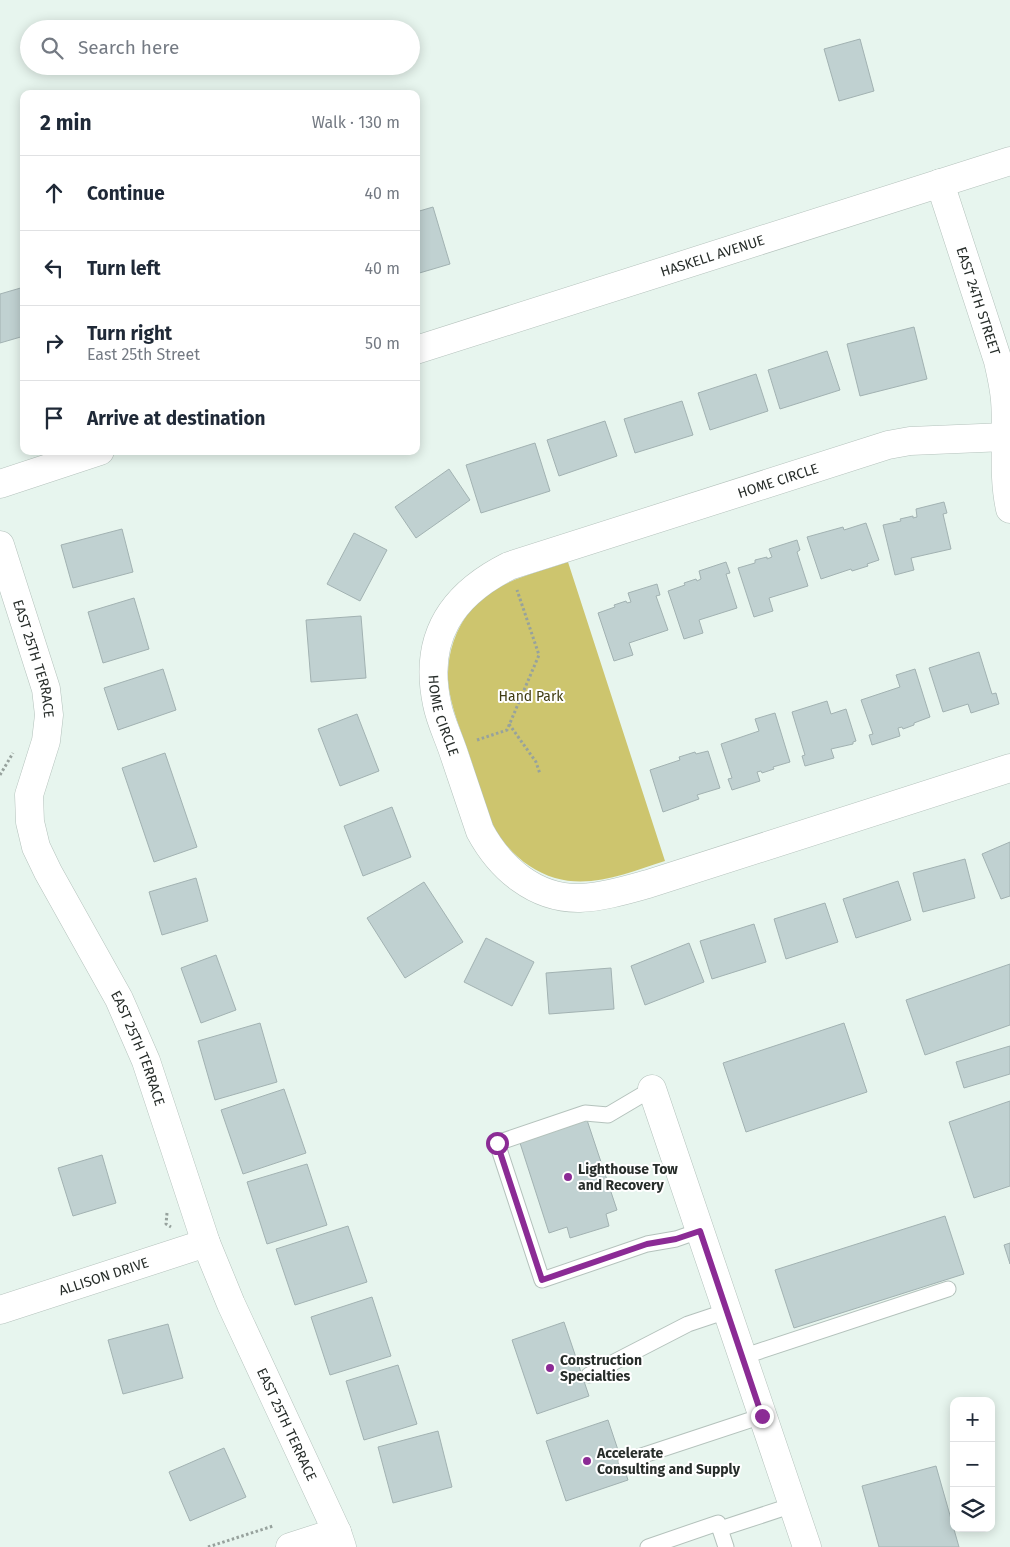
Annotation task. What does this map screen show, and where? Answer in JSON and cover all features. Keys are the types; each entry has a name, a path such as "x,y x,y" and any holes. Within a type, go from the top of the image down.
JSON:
{"street":[{"name":"HASKELL AVENUE","path":"420,349 1010,161"},
{"name":"EAST 24TH STREET","path":"940,183 998,361 1005,400 1004,469 1010,510"},
{"name":"HOME CIRCLE","path":"1005,437 910,441 888,446 509,566 488,576 472,588 449,615 440,634 434,658 433,678 437,706 480,831 488,847 504,866 523,880 546,893 579,898 612,894 1010,768"},
{"path":"0,484 88,455"},
{"name":"EAST 25TH TERRACE","path":"0,545 46,688 49,715 46,741 29,795 30,822 36,848 119,999 146,1060 206,1243 235,1312 339,1540"},
{"path":"652,1089 807,1547"},
{"name":"ALLISON DRIVE","path":"0,1310 206,1243"},
{"path":"290,1547 339,1540"}],"lane":[{"path":"652,1089 608,1116 585,1113 497,1143 542,1280 647,1244 676,1239 700,1231"},
{"path":"742,1357 948,1289"},
{"path":"589,1375 688,1324 727,1311"},
{"path":"626,1461 762,1416"},
{"path":"720,1530 793,1505"},
{"path":"648,1547 718,1523 726,1547"}],"path":[{"path":"475,740 507,730 539,655 517,590"},
{"path":"509,724 536,762 540,774"}],"green space":[{"name":"Hand Park","path":"568,562 665,861 611,878 583,882 555,878 533,868 526,864 503,841 492,823 484,802 451,701 448,680 449,661 456,634 465,617 481,600 516,579"}],"building":[{"path":"860,39 874,91 839,101 824,49"},
{"path":"433,207 450,264 420,273 420,211"},
{"path":"20,288 20,337 0,343 0,294"},
{"path":"914,327 927,379 860,396 847,344"},
{"path":"827,351 840,390 780,409 768,370"},
{"path":"756,374 768,411 710,430 698,393"},
{"path":"682,401 693,435 635,453 624,419"},
{"path":"605,421 617,456 559,476 547,440"},
{"path":"535,443 550,491 481,513 466,465"},
{"path":"449,469 470,500 416,538 395,507"},
{"path":"944,502 947,513 943,514 951,549 911,558 914,570 895,575 883,525 901,521 900,519 917,517 916,509"},
{"path":"866,523 879,560 867,564 868,566 852,571 851,569 821,579 807,537 843,527 844,530"},
{"path":"122,529 133,572 73,588 61,545"},
{"path":"354,533 387,550 360,601 327,584"},
{"path":"797,540 800,550 797,552 808,586 769,598 773,611 754,617 738,568 755,563 755,560 772,557 769,549"},
{"path":"726,562 730,573 726,574 737,608 699,620 703,633 684,639 668,591 685,585 684,583 701,579 699,571"},
{"path":"657,584 660,595 656,596 668,630 629,643 633,655 614,661 598,613 626,601 627,603 631,602 628,593"},
{"path":"134,598 149,649 103,663 88,612"},
{"path":"361,616 366,678 311,682 306,620"},
{"path":"979,652 992,694 996,693 999,704 971,713 968,704 943,712 929,668"},
{"path":"163,669 176,710 118,730 104,688"},
{"path":"915,669 930,717 903,729 902,727 898,728 900,736 872,745 869,735 873,734 861,700 900,687 896,675"},
{"path":"827,701 831,714 846,709 856,741 853,744 831,749 834,758 805,766 802,756 805,755 792,712"},
{"path":"775,713 790,762 773,767 774,769 762,773 761,771 757,772 760,781 732,790 728,779 732,778 721,744 759,731 755,719"},
{"path":"357,714 379,771 340,786 318,729"},
{"path":"708,751 720,788 697,795 699,799 663,812 650,770 680,760 679,757 695,752 696,754"},
{"path":"165,753 197,847 154,862 122,768"},
{"path":"392,807 411,857 363,876 344,826"},
{"path":"1010,842 1010,896 1001,899 982,854"},
{"path":"965,859 975,898 923,912 913,873"},
{"path":"196,878 208,921 162,935 149,892"},
{"path":"898,881 911,920 856,938 843,899"},
{"path":"424,882 463,942 405,978 367,918"},
{"path":"825,903 838,942 786,959 774,919"},
{"path":"754,924 766,962 712,979 700,941"},
{"path":"486,938 534,962 512,1006 464,982"},
{"path":"689,943 704,982 645,1005 631,966"},
{"path":"216,955 236,1010 201,1023 181,968"},
{"path":"1010,964 1010,1025 925,1055 906,1000"},
{"path":"611,968 614,1009 549,1014 546,973"},
{"path":"260,1023 277,1082 215,1100 198,1041"},
{"path":"844,1023 867,1092 746,1132 723,1063"},
{"path":"1010,1046 1010,1074 964,1088 956,1062"},
{"path":"284,1089 306,1153 243,1174 221,1110"},
{"path":"1010,1101 1010,1186 974,1198 949,1122"},
{"name":"Lighthouse Tow and Recovery","path":"587,1120 617,1210 606,1214 609,1226 570,1238 567,1227 549,1233 520,1143"},
{"path":"102,1155 116,1203 73,1216 58,1168"},
{"path":"307,1164 327,1225 267,1244 247,1182"},
{"path":"945,1216 964,1274 794,1328 775,1270"},
{"path":"348,1226 367,1282 295,1305 276,1249"},
{"path":"1010,1243 1010,1264 1004,1245"},
{"path":"372,1297 391,1356 330,1375 311,1317"},
{"name":"Construction Specialties","path":"564,1322 589,1396 537,1414 512,1340"},
{"path":"168,1324 183,1378 123,1394 108,1340"},
{"path":"398,1365 417,1424 364,1440 346,1381"},
{"name":"Accelerate Consulting and Supply","path":"608,1420 628,1480 566,1501 546,1441"},
{"path":"438,1431 452,1487 393,1503 378,1447"},
{"path":"224,1448 246,1497 190,1521 169,1472"},
{"path":"936,1466 950,1515 950,1532 955,1532 959,1547 879,1547 862,1486"}],"place":[{"name":"Lighthouse Tow and Recovery","path":"568,1177"},
{"name":"Construction Specialties","path":"550,1368"},
{"name":"Accelerate Consulting and Supply","path":"587,1461"}],"route":[{"path":"497,1143 542,1280 647,1244 676,1239 700,1231 762,1416"}]}
